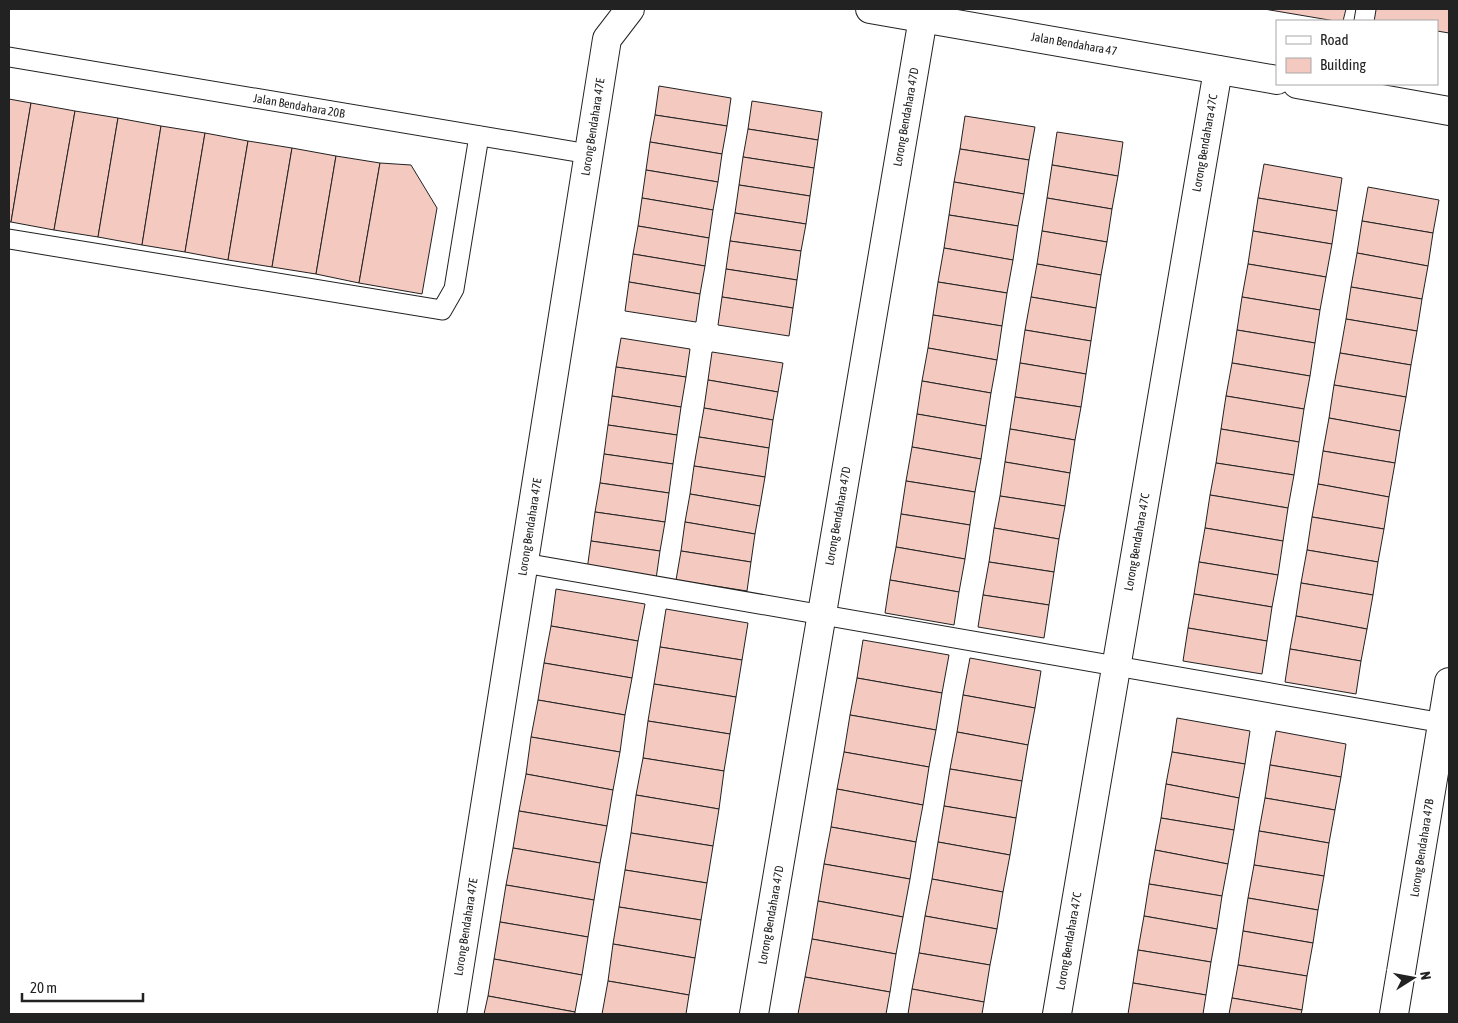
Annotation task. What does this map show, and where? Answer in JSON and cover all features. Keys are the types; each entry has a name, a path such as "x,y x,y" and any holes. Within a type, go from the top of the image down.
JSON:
{"street":[{"name":"Lorong Bendahara 47E","path":"452,1014 607,40 630,9"},
{"name":"Jalan Bendahara 47","path":"870,9 1276,80"},
{"name":"Lorong Bendahara 47D","path":"754,1014 922,18"},
{"name":"Lorong Bendahara 47C","path":"1057,1014 1218,70"},
{"path":"1308,85 1353,89 1449,111"},
{"name":"Lorong Bendahara 47B","path":"1394,1014 1446,724 1449,682"}],"lane":[{"name":"Jalan Bendahara 20B","path":"9,57 589,154"},
{"path":"9,239 442,310 454,289 479,136"},
{"path":"524,563 1446,724"}],"building":[{"path":"1264,9 1346,9 1343,20 1329,20"},
{"path":"1374,9 1449,9 1449,33 1438,31 1438,20 1372,20"},
{"path":"659,86 731,98 727,126 655,115"},
{"path":"9,99 31,103 11,222 9,222"},
{"path":"752,101 822,112 818,140 748,129"},
{"path":"31,103 75,111 54,230 11,222"},
{"path":"75,111 118,118 98,237 54,230"},
{"path":"655,115 727,126 722,154 650,142"},
{"path":"965,116 1035,127 1029,160 960,149"},
{"path":"118,118 161,126 142,245 98,237"},
{"path":"161,126 205,133 185,252 142,245"},
{"path":"748,129 818,140 814,168 743,157"},
{"path":"1057,132 1123,142 1118,176 1052,165"},
{"path":"205,133 248,141 228,260 185,252"},
{"path":"248,141 292,148 272,267 228,260"},
{"path":"650,142 722,154 718,182 646,170"},
{"path":"292,148 336,156 316,274 272,267"},
{"path":"960,149 1029,160 1024,194 954,182"},
{"path":"336,156 380,163 359,283 316,274"},
{"path":"743,157 814,168 810,196 739,185"},
{"path":"380,163 411,165 437,208 422,294 359,283"},
{"path":"1264,164 1342,178 1337,211 1258,198"},
{"path":"1052,165 1118,176 1112,209 1047,198"},
{"path":"646,170 718,182 713,210 642,198"},
{"path":"954,182 1024,194 1018,226 949,215"},
{"path":"739,185 810,196 806,224 735,213"},
{"path":"1368,187 1439,200 1433,233 1362,221"},
{"path":"642,198 713,210 709,238 638,226"},
{"path":"1047,198 1112,209 1107,242 1042,231"},
{"path":"1258,198 1337,211 1332,244 1253,231"},
{"path":"735,213 806,224 801,251 730,241"},
{"path":"949,215 1018,226 1013,260 944,248"},
{"path":"1362,221 1433,233 1428,266 1357,253"},
{"path":"638,226 709,238 705,266 633,254"},
{"path":"1042,231 1107,242 1101,275 1037,264"},
{"path":"1253,231 1332,244 1326,277 1248,264"},
{"path":"730,241 801,251 797,280 726,269"},
{"path":"944,248 1013,260 1007,293 938,282"},
{"path":"1357,253 1428,266 1422,299 1351,287"},
{"path":"633,254 705,266 700,294 629,282"},
{"path":"1037,264 1101,275 1096,308 1031,297"},
{"path":"1248,264 1326,277 1320,310 1242,297"},
{"path":"726,269 797,280 793,308 722,297"},
{"path":"629,282 700,294 696,322 625,311"},
{"path":"938,282 1007,293 1002,326 933,315"},
{"path":"1351,287 1422,299 1417,331 1346,319"},
{"path":"722,297 793,308 789,336 718,325"},
{"path":"1031,297 1096,308 1091,341 1025,330"},
{"path":"1242,297 1320,310 1315,343 1237,330"},
{"path":"933,315 1002,326 997,360 928,348"},
{"path":"1346,319 1417,331 1411,365 1340,353"},
{"path":"1025,330 1091,341 1086,374 1020,363"},
{"path":"1237,330 1315,343 1310,376 1232,363"},
{"path":"621,338 690,349 686,377 616,367"},
{"path":"928,348 997,360 991,393 922,381"},
{"path":"712,352 783,363 778,392 708,380"},
{"path":"1340,353 1411,365 1406,397 1334,385"},
{"path":"1020,363 1086,374 1081,407 1015,397"},
{"path":"1232,363 1310,376 1304,409 1226,396"},
{"path":"616,367 686,377 681,407 612,396"},
{"path":"708,380 778,392 773,420 704,408"},
{"path":"922,381 991,393 986,426 917,414"},
{"path":"1334,385 1406,397 1400,431 1329,418"},
{"path":"612,396 681,407 677,435 608,425"},
{"path":"1226,396 1304,409 1299,442 1221,429"},
{"path":"1015,397 1081,407 1075,440 1010,429"},
{"path":"704,408 773,420 769,448 699,437"},
{"path":"917,414 986,426 981,459 912,447"},
{"path":"1329,418 1400,431 1395,463 1323,451"},
{"path":"608,425 677,435 673,464 604,454"},
{"path":"1010,429 1075,440 1070,473 1005,462"},
{"path":"1221,429 1299,442 1294,475 1216,463"},
{"path":"699,437 769,448 765,477 694,466"},
{"path":"912,447 981,459 975,492 906,481"},
{"path":"1323,451 1395,463 1389,497 1318,484"},
{"path":"604,454 673,464 669,493 600,483"},
{"path":"1005,462 1070,473 1065,506 1000,496"},
{"path":"1216,463 1294,475 1288,508 1210,495"},
{"path":"694,466 765,477 760,506 690,494"},
{"path":"906,481 975,492 970,525 901,514"},
{"path":"600,483 669,493 665,522 595,512"},
{"path":"1318,484 1389,497 1384,529 1312,517"},
{"path":"690,494 760,506 755,534 685,522"},
{"path":"1210,495 1288,508 1283,541 1205,528"},
{"path":"1000,496 1065,506 1059,539 994,528"},
{"path":"595,512 665,522 660,551 591,541"},
{"path":"901,514 970,525 965,559 896,547"},
{"path":"1312,517 1384,529 1378,562 1307,550"},
{"path":"685,522 755,534 751,562 681,551"},
{"path":"994,528 1059,539 1054,572 989,562"},
{"path":"1205,528 1283,541 1278,575 1199,562"},
{"path":"591,541 660,551 656,579 587,570"},
{"path":"896,547 965,559 959,592 890,580"},
{"path":"1307,550 1378,562 1373,595 1301,583"},
{"path":"681,551 751,562 747,591 676,580"},
{"path":"989,562 1054,572 1049,605 983,595"},
{"path":"1199,562 1278,575 1272,607 1194,594"},
{"path":"890,580 959,592 954,625 885,613"},
{"path":"1301,583 1373,595 1367,629 1296,616"},
{"path":"556,589 645,604 638,641 551,626"},
{"path":"1194,594 1272,607 1267,641 1188,628"},
{"path":"983,595 1049,605 1044,638 978,627"},
{"path":"666,609 748,623 742,660 660,647"},
{"path":"1296,616 1367,629 1361,661 1290,649"},
{"path":"551,626 638,641 632,678 544,663"},
{"path":"1188,628 1267,641 1262,674 1183,661"},
{"path":"863,640 949,655 942,693 857,678"},
{"path":"660,647 742,660 736,697 654,684"},
{"path":"1290,649 1361,661 1356,694 1285,682"},
{"path":"970,658 1041,671 1035,708 963,695"},
{"path":"544,663 632,678 625,715 538,700"},
{"path":"857,678 942,693 936,730 850,715"},
{"path":"654,684 736,697 730,734 648,721"},
{"path":"963,695 1035,708 1028,745 957,732"},
{"path":"538,700 625,715 620,752 531,737"},
{"path":"850,715 936,730 929,767 844,752"},
{"path":"1177,718 1250,731 1245,764 1172,752"},
{"path":"648,721 730,734 724,771 643,758"},
{"path":"1276,731 1346,744 1341,777 1270,765"},
{"path":"957,732 1028,745 1022,781 950,769"},
{"path":"531,737 620,752 613,790 526,774"},
{"path":"844,752 929,767 923,805 837,789"},
{"path":"1172,752 1245,764 1239,798 1166,784"},
{"path":"643,758 724,771 719,809 636,795"},
{"path":"1270,765 1341,777 1335,810 1265,798"},
{"path":"950,769 1022,781 1016,818 944,806"},
{"path":"526,774 613,790 607,826 519,811"},
{"path":"1166,784 1239,798 1234,830 1161,818"},
{"path":"837,789 923,805 916,842 831,827"},
{"path":"636,795 719,809 713,846 631,833"},
{"path":"1265,798 1335,810 1329,843 1259,831"},
{"path":"944,806 1016,818 1010,855 938,842"},
{"path":"519,811 607,826 600,863 513,848"},
{"path":"1161,818 1234,830 1228,864 1155,850"},
{"path":"831,827 916,842 910,879 824,864"},
{"path":"1259,831 1329,843 1324,876 1254,865"},
{"path":"631,833 713,846 707,883 625,870"},
{"path":"938,842 1010,855 1003,892 932,879"},
{"path":"513,848 600,863 594,900 506,885"},
{"path":"1155,850 1228,864 1222,896 1149,884"},
{"path":"824,864 910,879 903,917 818,901"},
{"path":"1254,865 1324,876 1318,910 1248,898"},
{"path":"625,870 707,883 701,920 619,907"},
{"path":"932,879 1003,892 997,929 925,916"},
{"path":"1149,884 1222,896 1217,929 1144,916"},
{"path":"506,885 594,900 588,937 500,922"},
{"path":"1248,898 1318,910 1313,943 1243,931"},
{"path":"818,901 903,917 896,954 812,939"},
{"path":"619,907 701,920 695,958 613,944"},
{"path":"925,916 997,929 990,965 919,953"},
{"path":"1144,916 1217,929 1211,962 1138,950"},
{"path":"500,922 588,937 582,975 494,959"},
{"path":"1243,931 1313,943 1307,976 1238,965"},
{"path":"812,939 896,954 890,992 805,977"},
{"path":"613,944 695,958 689,995 608,981"},
{"path":"1138,950 1211,962 1206,995 1133,983"},
{"path":"919,953 990,965 984,1002 912,989"},
{"path":"494,959 582,975 575,1012 488,996"},
{"path":"1238,965 1307,976 1302,1010 1232,998"},
{"path":"805,977 890,992 886,1014 798,1014"},
{"path":"608,981 689,995 686,1014 602,1014"},
{"path":"1133,983 1206,995 1203,1014 1128,1014"},
{"path":"912,989 984,1002 982,1014 908,1014"},
{"path":"488,996 575,1012 575,1014 484,1014"},
{"path":"1232,998 1302,1010 1301,1014 1229,1014"}]}
